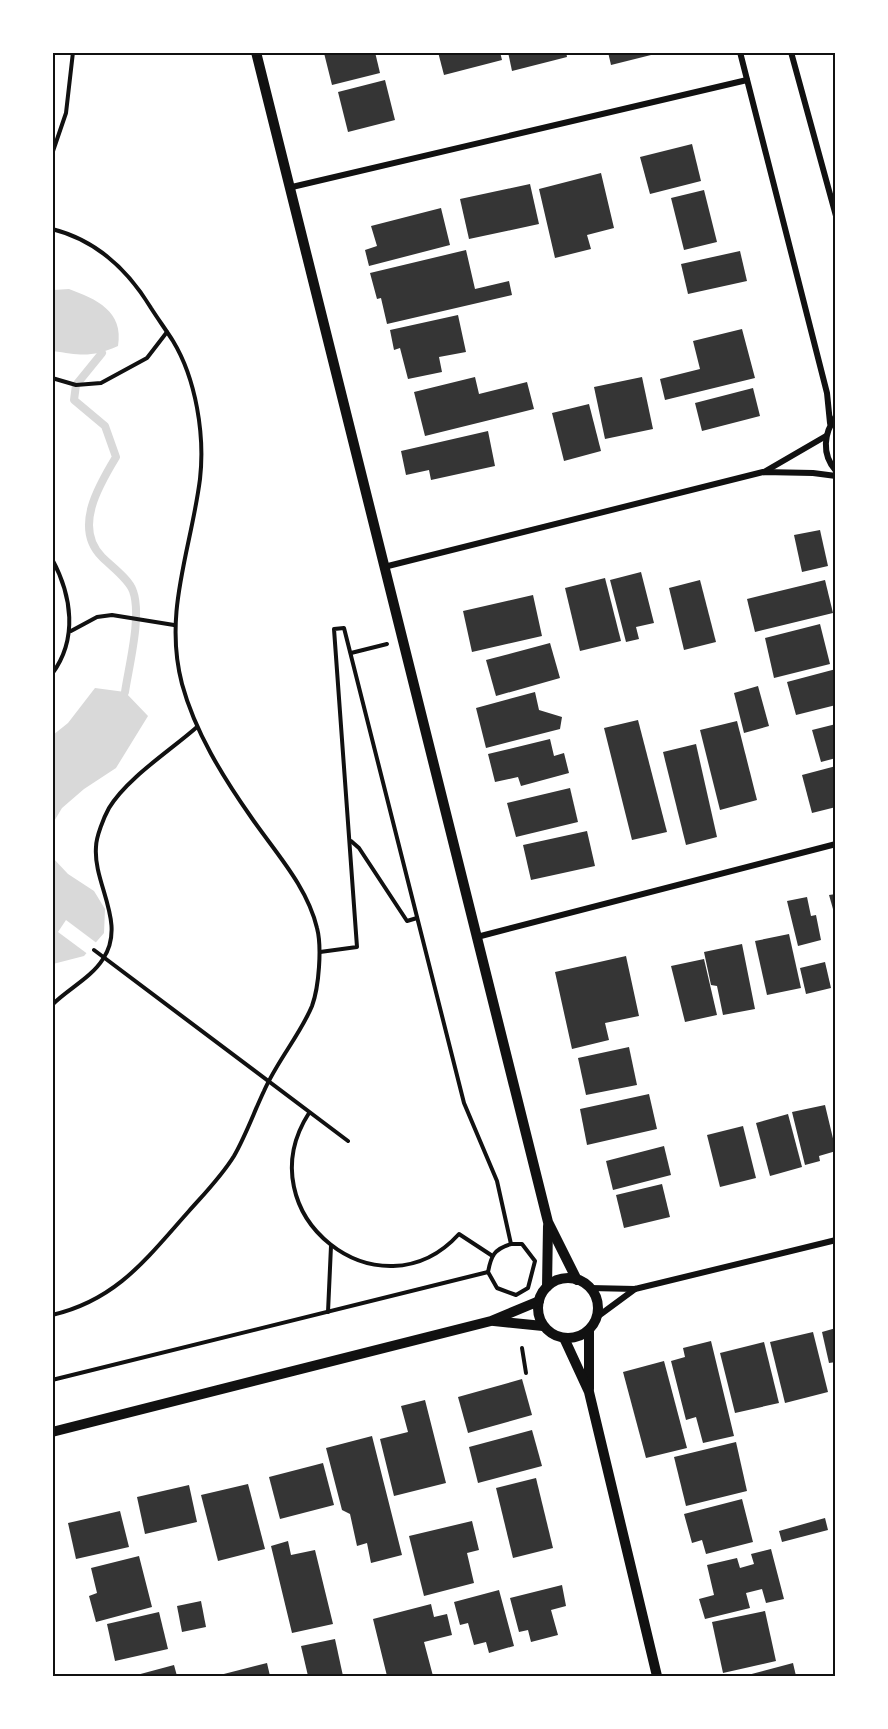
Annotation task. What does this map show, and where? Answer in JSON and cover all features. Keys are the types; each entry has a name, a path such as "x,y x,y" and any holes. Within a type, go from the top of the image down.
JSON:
{"street":[{"path":"256,52 292,187 384,567 548,1222 577,1280"},
{"path":"740,52 827,393 830,423 826,436 826,451 836,471"},
{"path":"792,52 836,216"},
{"path":"292,187 747,80"},
{"path":"830,423 836,416"},
{"path":"763,472 826,436"},
{"path":"384,567 763,472 836,476"},
{"path":"476,937 836,844"},
{"path":"548,1222 547,1287 539,1301 538,1309 543,1326 550,1333 564,1338 576,1337 589,1329 597,1317 635,1289"},
{"path":"590,1288 635,1289 836,1240"},
{"path":"547,1287 562,1279 577,1280 590,1288 597,1301 597,1317"},
{"path":"52,1432 491,1321 539,1301"},
{"path":"491,1321 543,1326"},
{"path":"589,1329 589,1392"},
{"path":"564,1338 589,1392 657,1677"}],"path":[{"path":"52,154 66,113 73,52"},
{"path":"52,229 87,241 110,259 140,289 174,342 187,372 202,446 200,477 174,625 181,683 197,727 250,816 292,873 317,927 320,952 312,1005 269,1082 236,1153 218,1180 120,1286 91,1304 52,1315"},
{"path":"52,378 76,386 101,383 147,358 167,332"},
{"path":"52,559 64,587 71,631 52,674"},
{"path":"71,631 97,617 129,617 174,625"},
{"path":"320,952 357,947 334,629 344,628 464,1103 497,1181 511,1244"},
{"path":"351,653 387,644"},
{"path":"52,1005 104,958 111,931 111,920 99,878 96,846 110,808 132,782 197,727"},
{"path":"351,841 359,848 406,921 417,918"},
{"path":"94,950 348,1141"},
{"path":"309,1113 293,1148 290,1171 294,1194 302,1214 315,1232 331,1246 355,1260 407,1266 444,1250 459,1234 491,1255"},
{"path":"511,1244 522,1244 535,1261 528,1288 516,1295 497,1288 488,1272 491,1255 501,1247 511,1244"},
{"path":"328,1312 331,1246"},
{"path":"52,1380 488,1272"},
{"path":"522,1348 526,1372"}],"shaded area":[{"path":"69,289 89,297 106,308 117,324 118,346 86,354 53,351 53,290"},
{"path":"95,688 125,692 148,716 116,768 84,789 62,808 53,823 53,735 68,723"},
{"path":"52,857 68,874 94,891 105,909 104,933 84,956 53,964"}],"pier":[{"path":"66,920 98,944 89,955 58,932"}],"building":[{"path":"375,52 380,73 332,85 324,53"},
{"path":"438,52 500,52 502,60 444,75"},
{"path":"508,52 566,52 567,57 512,71"},
{"path":"608,52 659,52 659,53 611,65"},
{"path":"385,80 395,120 348,132 338,92"},
{"path":"692,144 701,181 650,194 640,157"},
{"path":"601,173 614,228 587,235 591,249 555,258 539,189"},
{"path":"530,184 539,224 469,239 460,199"},
{"path":"704,190 717,242 684,250 671,198"},
{"path":"441,208 450,245 369,266 365,250 377,246 371,226"},
{"path":"466,250 475,289 509,281 512,295 387,324 381,298 377,299 370,273"},
{"path":"740,251 747,281 688,294 681,264"},
{"path":"458,315 466,352 439,357 442,372 408,379 400,348 394,350 390,330"},
{"path":"742,329 755,378 665,400 660,379 700,369 693,341"},
{"path":"475,377 479,394 527,382 534,409 425,436 414,392"},
{"path":"642,377 653,429 605,439 594,387"},
{"path":"753,388 760,416 702,431 695,403"},
{"path":"589,404 601,451 564,461 552,413"},
{"path":"488,431 495,466 431,480 429,470 406,475 401,451"},
{"path":"820,530 828,566 802,572 794,535"},
{"path":"641,572 654,623 636,627 639,639 626,642 610,580"},
{"path":"605,578 621,641 580,651 565,588"},
{"path":"700,580 716,642 684,650 669,588"},
{"path":"825,580 833,613 755,632 747,599"},
{"path":"533,595 542,636 472,652 463,611"},
{"path":"820,624 830,664 774,678 765,638"},
{"path":"550,643 560,678 496,696 486,660"},
{"path":"836,669 836,705 796,715 787,682"},
{"path":"758,686 769,726 744,733 734,693"},
{"path":"535,692 539,710 562,717 560,729 486,748 476,708"},
{"path":"638,720 667,832 632,840 604,728"},
{"path":"737,721 757,800 720,810 700,730"},
{"path":"836,724 836,758 821,762 812,730"},
{"path":"550,739 554,756 564,753 569,773 521,786 518,777 495,782 488,754"},
{"path":"696,744 717,837 686,845 663,752"},
{"path":"836,766 836,807 812,813 802,775"},
{"path":"570,788 578,822 516,837 507,803"},
{"path":"587,831 595,866 531,880 523,845"},
{"path":"836,894 836,916 835,916 829,895"},
{"path":"807,897 811,916 816,915 821,940 798,946 787,901"},
{"path":"789,934 801,988 767,995 755,941"},
{"path":"742,944 755,1009 723,1015 717,986 711,985 704,952"},
{"path":"626,956 639,1016 605,1023 609,1040 572,1049 555,972"},
{"path":"704,959 717,1015 685,1022 671,966"},
{"path":"825,962 831,988 806,994 800,968"},
{"path":"629,1047 637,1085 586,1095 578,1058"},
{"path":"649,1094 657,1129 587,1145 580,1109"},
{"path":"825,1105 836,1151 819,1156 820,1161 805,1165 792,1112"},
{"path":"788,1114 802,1167 770,1176 756,1123"},
{"path":"743,1126 756,1178 720,1187 707,1135"},
{"path":"664,1146 671,1175 613,1190 606,1161"},
{"path":"662,1184 670,1217 624,1228 616,1195"},
{"path":"836,1328 836,1362 829,1363 822,1332"},
{"path":"813,1332 828,1392 785,1403 770,1342"},
{"path":"711,1341 734,1436 703,1443 696,1417 686,1420 671,1361 685,1357 683,1348"},
{"path":"764,1342 779,1403 735,1413 720,1353"},
{"path":"664,1361 687,1448 646,1458 623,1372"},
{"path":"522,1379 532,1415 468,1433 458,1397"},
{"path":"425,1400 446,1483 394,1496 380,1439 408,1432 401,1406"},
{"path":"532,1430 542,1466 478,1483 469,1447"},
{"path":"372,1436 402,1555 371,1563 367,1543 357,1546 350,1514 342,1510 326,1448"},
{"path":"736,1442 747,1491 686,1506 674,1457"},
{"path":"323,1463 334,1505 280,1519 269,1477"},
{"path":"536,1478 553,1548 513,1558 496,1488"},
{"path":"248,1484 265,1549 218,1561 201,1495"},
{"path":"189,1485 197,1522 145,1534 137,1497"},
{"path":"742,1499 753,1542 706,1554 702,1540 692,1543 684,1514"},
{"path":"120,1511 129,1547 76,1559 68,1523"},
{"path":"825,1518 828,1530 782,1542 779,1531"},
{"path":"472,1521 479,1550 467,1553 474,1583 424,1596 409,1536"},
{"path":"288,1541 291,1555 315,1550 333,1624 292,1633 271,1546"},
{"path":"771,1549 784,1599 766,1603 762,1589 746,1593 750,1608 705,1619 699,1599 714,1595 707,1565 737,1558 740,1568 754,1564 751,1554"},
{"path":"139,1556 152,1607 96,1622 89,1596 97,1593 91,1568"},
{"path":"562,1585 566,1606 551,1610 558,1635 531,1642 528,1630 519,1632 510,1598"},
{"path":"499,1590 514,1646 489,1653 486,1642 474,1645 468,1623 460,1625 454,1602"},
{"path":"201,1601 206,1627 182,1632 177,1606"},
{"path":"431,1604 434,1617 447,1614 452,1635 424,1642 433,1676 387,1676 373,1619"},
{"path":"765,1611 776,1661 723,1673 712,1622"},
{"path":"159,1612 168,1649 115,1661 107,1624"},
{"path":"335,1639 343,1676 308,1676 301,1646"},
{"path":"267,1663 270,1676 216,1676"},
{"path":"793,1663 796,1676 744,1676"},
{"path":"174,1665 177,1676 133,1676"}],"waterway":[{"path":"102,353 76,385 74,400 105,426 116,457 96,493 89,520 94,546 102,557 124,577 133,591 135,627 125,692"}]}
